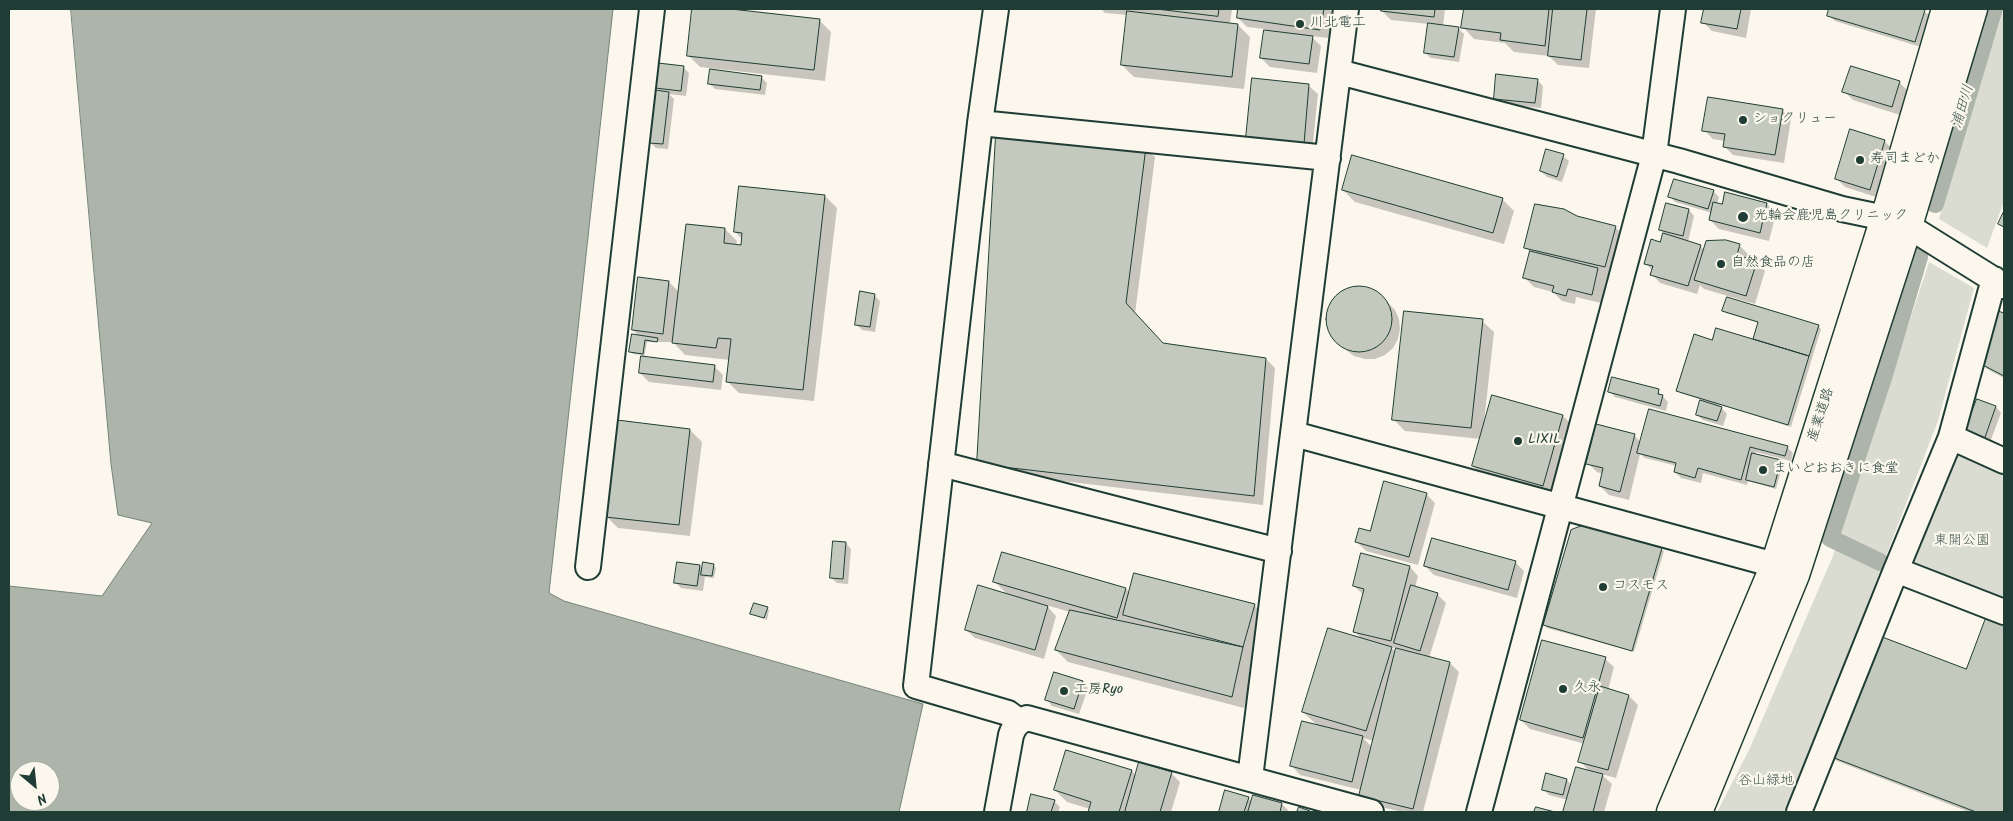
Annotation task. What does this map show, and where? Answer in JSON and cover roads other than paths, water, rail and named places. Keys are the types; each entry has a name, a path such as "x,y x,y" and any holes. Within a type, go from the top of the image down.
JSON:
{"main road":[{"name":"産業道路","path":"1698,812 1795,575 1896,222 1946,9"},
{"name":"産業道路","path":"1671,812 1775,564 1973,9"}],"street":[{"path":"588,567 652,9"},
{"path":"996,9 980,123 916,686 1008,713 1019,721"},
{"path":"1250,778 1346,9"},
{"path":"1479,812 1654,155 1673,9"},
{"path":"1339,72 1654,155 1842,209 1896,222 1999,283 1951,437 1799,812"},
{"path":"980,123 1328,158"},
{"path":"1294,434 1775,564"},
{"path":"1951,437 2004,461"},
{"path":"941,464 1279,551"},
{"path":"1896,570 2004,612"},
{"path":"997,812 1010,735 1019,721 1027,718 1371,812"}],"waterway":[{"name":"浦田川","path":"1935,204 1994,9"},
{"path":"1880,562 1830,538 1883,378 1919,257"}],"place":[{"name":"川北電工","path":"1300,24"},
{"name":"ショクリュー","path":"1743,120"},
{"name":"寿司まどか","path":"1860,160"},
{"name":"光輪会鹿児島クリニック","path":"1743,217"},
{"name":"自然食品の店","path":"1721,264"},
{"name":"LIXIL","path":"1518,441"},
{"name":"まいどおおきに食堂","path":"1763,470"},
{"name":"コスモス","path":"1603,587"},
{"name":"久永","path":"1563,689"},
{"name":"工房Ryo","path":"1064,691"}],"park label":[{"name":"東開公園","path":"1962,542"},
{"name":"谷山緑地","path":"1766,782"}]}
